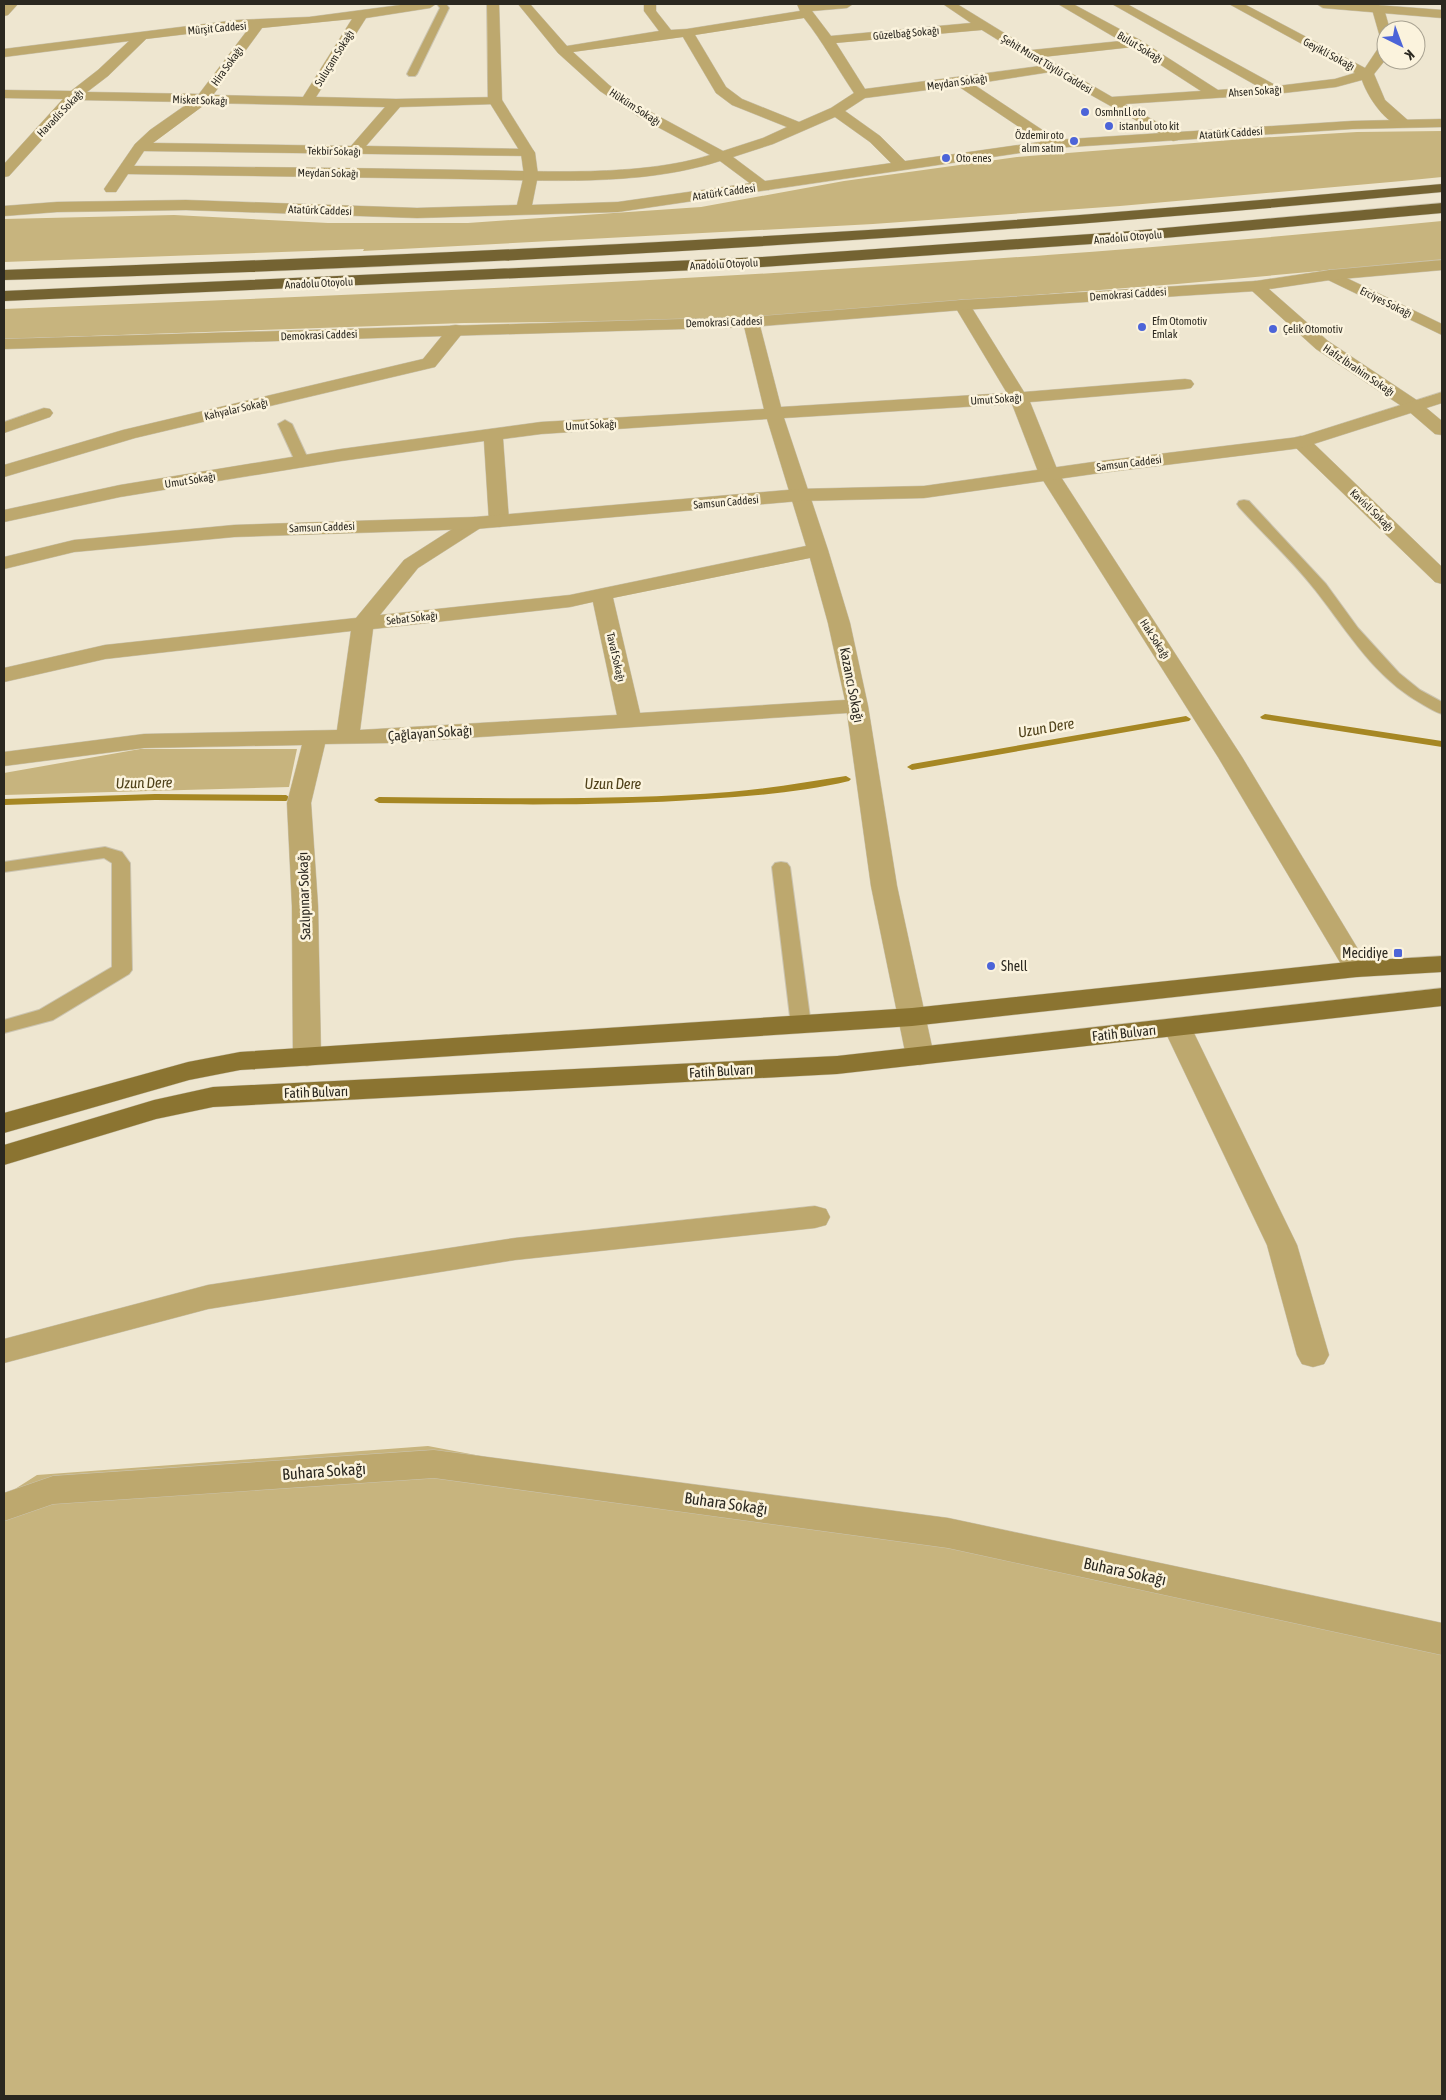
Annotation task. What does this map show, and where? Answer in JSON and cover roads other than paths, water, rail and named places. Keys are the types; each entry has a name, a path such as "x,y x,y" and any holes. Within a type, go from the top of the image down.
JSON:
{"highway":[{"name":"Anadolu Otoyolu","path":"4,275 393,260 782,241 1160,214 1442,188"},
{"name":"Anadolu Otoyolu","path":"4,296 762,262 1139,236 1442,208"}],"main road":[{"path":"4,1123 188,1071 240,1061 801,1025 912,1016 1357,969 1442,964"},
{"name":"Fatih Bulvarı","path":"4,1155 154,1110 213,1097 828,1065 1442,997"}],"street":[{"path":"4,12 12,4"},
{"name":"Mürşit Caddesi","path":"4,53 236,24 257,25 362,14 430,4"},
{"path":"493,4 495,100 528,153 531,175 523,211"},
{"name":"Hüküm Sokağı","path":"524,4 580,68 619,99 674,131 721,155 764,187"},
{"path":"650,4 650,12 667,34"},
{"path":"563,50 667,34 687,34 766,19 805,9 847,4"},
{"name":"Şehit Murat Tüylü Caddesi","path":"949,4 1052,68 1172,137"},
{"name":"Bulut Sokağı","path":"1064,4 1134,43 1214,93"},
{"path":"1118,4 1275,90"},
{"name":"Geyikli Sokağı","path":"1234,4 1367,74 1373,93 1379,102 1404,123"},
{"path":"1323,4 1442,14"},
{"path":"756,9 766,19"},
{"path":"805,9 828,40 836,58 861,94"},
{"path":"1378,9 1381,20"},
{"name":"Hira Sokağı","path":"228,11 236,24"},
{"name":"Suluçam Sokağı","path":"306,102 362,14"},
{"name":"Hira Sokağı","path":"111,189 140,147 155,133 202,100 257,25"},
{"name":"Güzelbağ Sokağı","path":"828,40 984,26"},
{"path":"687,34 721,90 737,102 799,127"},
{"name":"Havadis Sokağı","path":"4,173 75,95 103,73 142,36"},
{"path":"1031,54 1134,43"},
{"path":"1367,74 1376,63"},
{"name":"Meydan Sokağı","path":"124,170 531,175 606,174 661,170 693,165 768,142 836,111 861,94 961,82 1052,68"},
{"name":"Ahsen Sokağı","path":"1109,101 1275,90 1336,83 1367,74"},
{"path":"961,82 1054,144"},
{"name":"Misket Sokağı","path":"4,95 396,103 495,100"},
{"path":"354,151 396,103"},
{"path":"836,111 875,139 902,166"},
{"name":"Atatürk Caddesi","path":"4,211 57,207 186,205 417,213 618,207 1054,144 1404,123 1442,123"},
{"name":"Tekbir Sokağı","path":"140,147 528,153"},
{"name":"Demokrasi Caddesi","path":"4,344 751,322 962,305 1256,286 1330,274 1442,265"},
{"name":"Erciyes Sokağı","path":"1330,274 1442,330"},
{"name":"Hafız İbrahim Sokağı","path":"1256,286 1322,345 1412,405 1442,430"},
{"name":"Hak Sokağı","path":"962,305 1018,398 1049,474 1230,757 1357,969"},
{"name":"Kazancı Sokağı","path":"751,322 774,414 840,623 857,706 884,886 920,1056"},
{"name":"Kahyalar Sokağı","path":"4,472 130,434 429,363 456,330"},
{"name":"Umut Sokağı","path":"4,516 120,491 302,461 541,428 1018,398 1185,384"},
{"name":"Samsun Caddesi","path":"4,563 74,546 234,531 475,523 799,495 924,492 1301,442 1442,397"},
{"path":"4,428 44,413"},
{"path":"493,435 500,521"},
{"name":"Kavisli Sokağı","path":"1301,442 1442,578"},
{"path":"348,737 363,623 411,564 475,523"},
{"name":"Sebat Sokağı","path":"4,675 105,652 570,601 818,550"},
{"name":"Tavaf Sokağı","path":"602,594 630,720"},
{"name":"Çağlayan Sokağı","path":"4,760 144,742 348,737 857,706"},
{"name":"Sazlıpınar Sokağı","path":"307,1057 305,906 299,803 314,738"},
{"path":"1177,1027 1282,1245 1313,1356"},
{"path":"4,1351 208,1297 515,1249 815,1216"},
{"name":"Buhara Sokağı","path":"4,1507 53,1490 434,1464 948,1533 1442,1639"}],"lane":[{"path":"412,74 445,8 441,4"},
{"path":"285,424 302,461"},
{"path":"1244,504 1321,587 1352,631 1393,676 1414,693 1442,709"},
{"path":"4,867 105,852 116,856 121,863 122,970 46,1015 4,1026"},
{"path":"781,867 801,1025"}],"waterway":[{"name":"Uzun Dere","path":"1265,717 1442,744"},
{"name":"Uzun Dere","path":"912,767 1186,719"},
{"name":"Uzun Dere","path":"379,800 613,801 672,799 730,795 846,779"},
{"name":"Uzun Dere","path":"4,802 155,797 286,798"}],"place":[{"name":"OsmhnLl oto","path":"1085,112"},
{"name":"istanbul oto kit","path":"1109,126"},
{"name":"Özdemir oto alım satım","path":"1074,141"},
{"name":"Oto enes","path":"946,158"},
{"name":"Efm Otomotiv Emlak","path":"1142,327"},
{"name":"Çelik Otomotiv","path":"1273,329"},
{"name":"Mecidiye","path":"1398,953"},
{"name":"Shell","path":"991,966"}]}
